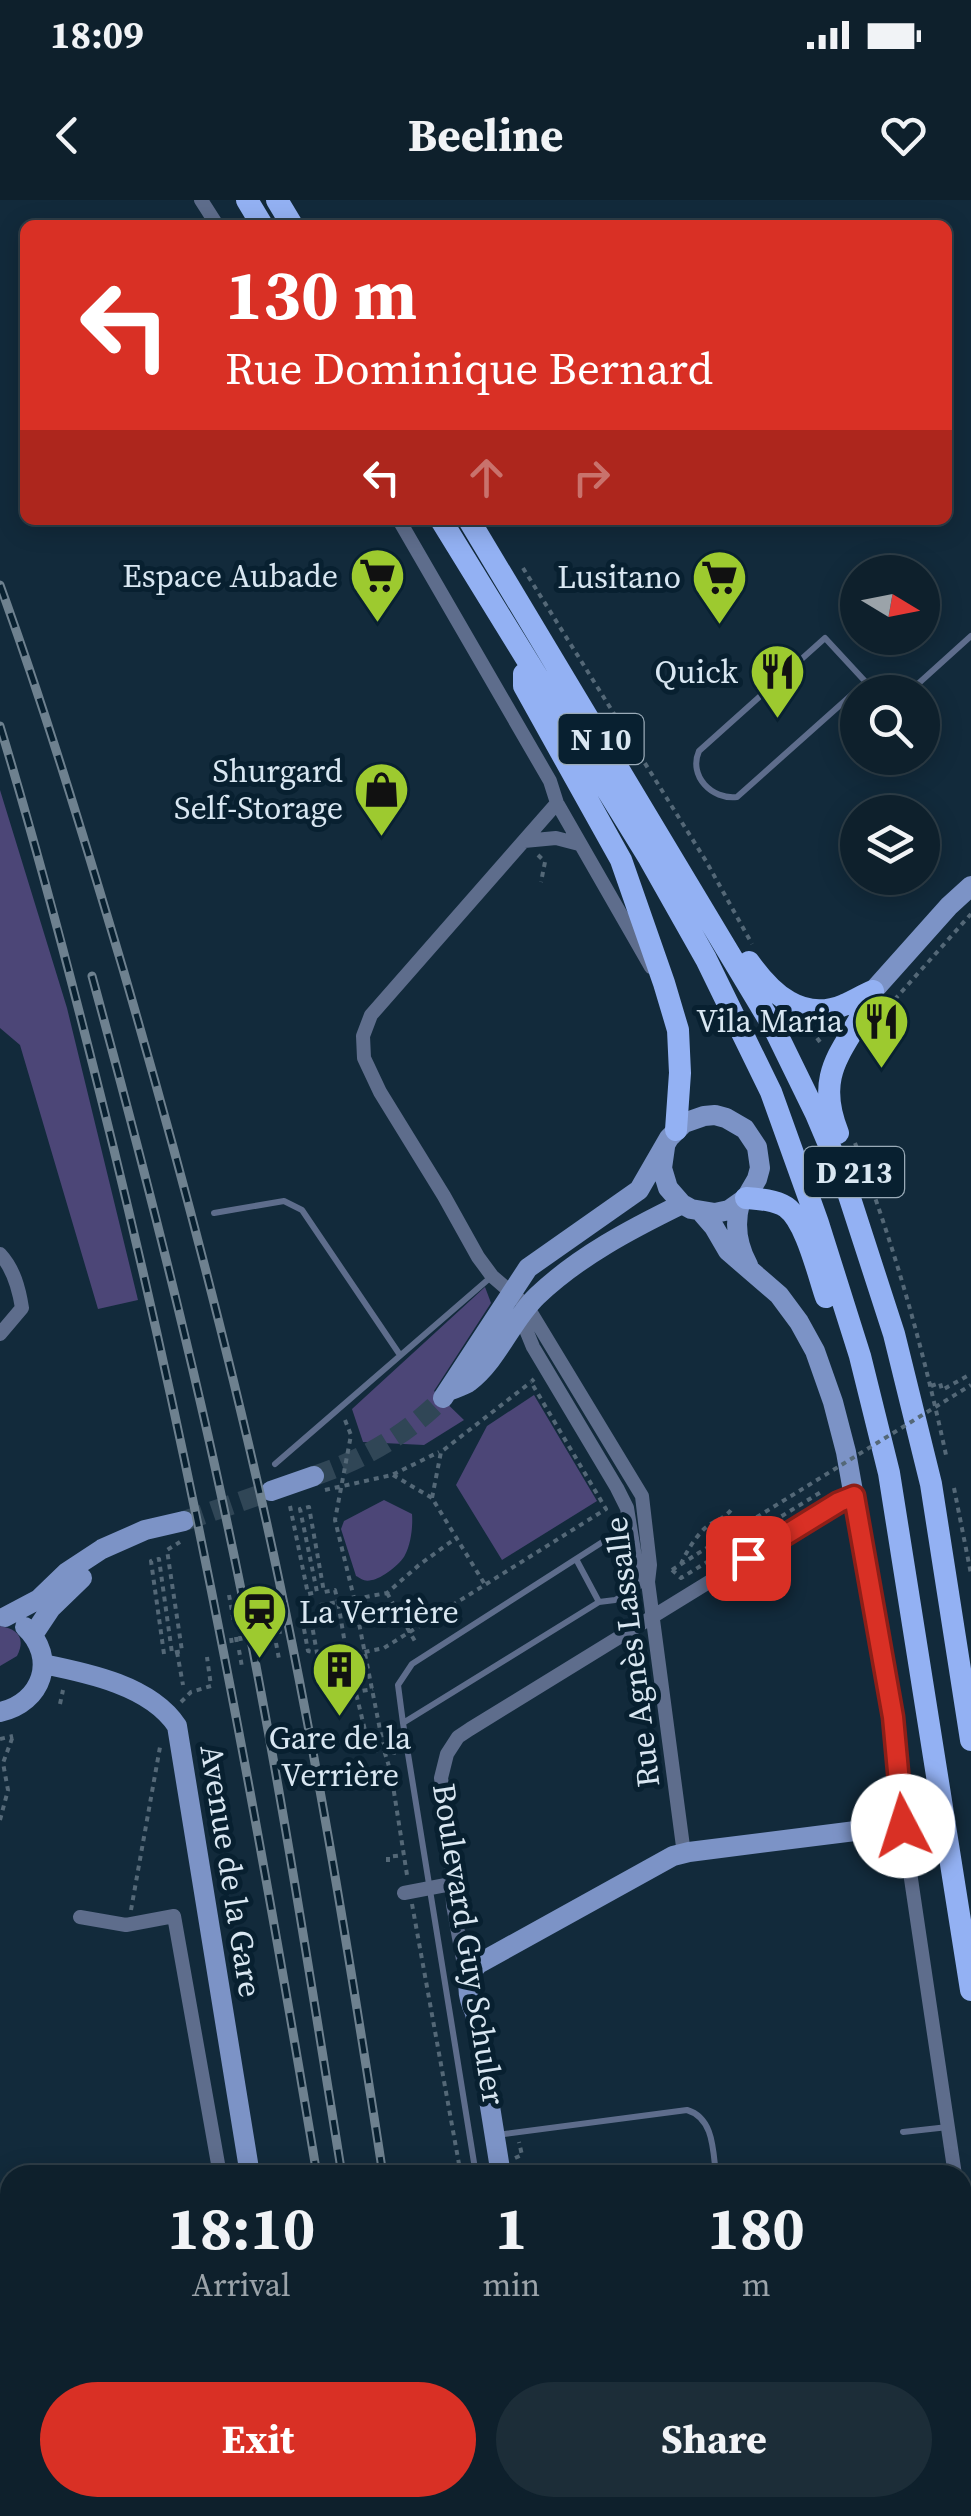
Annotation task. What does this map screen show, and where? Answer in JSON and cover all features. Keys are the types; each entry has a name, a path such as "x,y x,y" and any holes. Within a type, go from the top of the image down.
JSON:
{"main road":[{"name":"N 10","path":"443,525 649,858 706,959 771,1092 860,1356 890,1472 971,1990"},
{"name":"N 10","path":"473,525 774,1028 837,1163 894,1334 930,1484 971,1740"},
{"path":"523,656 524,686 622,860 664,983 678,1030 680,1073 670,1139"},
{"name":"D 213","path":"732,957 748,962 772,991 792,1004 814,1009 842,1006 873,991"},
{"name":"D 213","path":"873,991 835,1062 828,1096 906,1331 900,1359"},
{"path":"743,1201 776,1202 798,1220 842,1342 860,1356"}],"street":[{"path":"402,525 540,764 579,844 647,963 664,983"},
{"path":"519,1304 478,1257 370,1075 363,1036 372,1014 557,803"},
{"path":"524,841 556,838 579,844"},
{"name":"D 213","path":"873,991 971,886"},
{"path":"519,1304 537,1278 598,1233 640,1190 670,1139 694,1118 726,1118 745,1129 756,1147 760,1168 736,1217 742,1254 752,1271"},
{"path":"670,1139 662,1158 668,1188 714,1228 728,1250 779,1295 799,1322 815,1351 838,1418 893,1717 903,1826 954,2165"},
{"path":"445,1394 468,1383 503,1343 528,1268 640,1190"},
{"path":"519,1304 610,1240 636,1227 692,1208 715,1213 743,1201"},
{"path":"0,1254 8,1262 22,1308 0,1334"},
{"name":"Rue Agnès Lassalle","path":"519,1304 539,1358 618,1488 630,1524"},
{"name":"Rue Agnès Lassalle","path":"519,1304 642,1496 650,1565 648,1582 684,1854"},
{"path":"280,1496 314,1484"},
{"path":"472,1970 464,1965 451,1884 451,1847 441,1778 452,1744 470,1728 854,1496"},
{"path":"2,1617 39,1599 68,1572 102,1549 145,1530 184,1521 105,1560 74,1584 33,1635"},
{"path":"630,1524 636,1568 648,1582"},
{"path":"0,1712 18,1707 31,1697 39,1684 43,1664 40,1646 33,1635 16,1621 2,1617"},
{"name":"Avenue de la Gare","path":"43,1664 111,1680 170,1716 177,1726 248,2165"},
{"path":"500,1952 645,1871 684,1854 903,1826"},
{"path":"407,1892 451,1884"},
{"path":"80,1917 128,1924 189,1912 207,1913"},
{"path":"174,1916 218,2165"},
{"name":"Boulevard Guy Schuler","path":"499,2165 468,1989 472,1970 500,1952"},
{"name":"Boulevard Guy Schuler","path":"475,2013 486,1974 500,1952"}],"lane":[{"path":"928,675 971,636"},
{"path":"826,638 866,682 737,797 714,794 700,778 696,760 700,752 826,638"},
{"path":"214,1213 284,1201 302,1210 400,1354"},
{"path":"276,1464 492,1276"},
{"name":"Boulevard Guy Schuler","path":"474,2165 398,1684 412,1664 630,1524"},
{"path":"576,1558 599,1602"},
{"path":"403,1723 599,1602 615,1600 648,1582"},
{"path":"495,2136 686,2110 697,2113 711,2134 715,2165"},
{"path":"903,2132 950,2127"}],"path":[{"path":"519,562 706,862 757,952"},
{"path":"524,841 545,862 541,882"},
{"path":"880,1016 971,915"},
{"path":"931,1386 940,1383 942,1390 971,1374"},
{"path":"314,1484 340,1487 392,1475 441,1452 537,1375"},
{"path":"304,1629 308,1651 344,1656 384,1648 606,1509 531,1382"},
{"path":"820,1492 681,1578 672,1570 971,1385"},
{"name":"Boulevard Guy Schuler","path":"344,1416 351,1435 335,1520 391,1774 407,1892 459,2165"},
{"path":"432,1498 441,1452"},
{"path":"392,1475 432,1498 485,1584"},
{"path":"280,1496 308,1594 317,1592 300,1509 309,1507 324,1592 334,1590 346,1644"},
{"path":"681,1564 705,1528 731,1510"},
{"path":"164,1654 151,1561 159,1560 172,1653 182,1651 167,1550 188,1537"},
{"path":"320,1605 387,1593 456,1538"},
{"path":"267,1588 272,1615"},
{"path":"387,1593 416,1644"},
{"path":"229,1595 234,1622"},
{"path":"311,1620 317,1653"},
{"path":"275,1634 279,1660"},
{"path":"237,1642 242,1666"},
{"path":"177,1652 184,1685"},
{"path":"344,1656 357,1692 370,1751 397,1753"},
{"path":"344,1656 345,1690 372,1688"},
{"path":"181,1702 191,1692 211,1686 207,1657"},
{"path":"60,1704 63,1690"},
{"path":"0,1739 13,1736 3,1762 8,1790 0,1820"},
{"path":"128,1924 162,1743"},
{"path":"0,1786 8,1790"},
{"path":"388,1862 388,1857 404,1855"}],"shaded area":[{"path":"0,790 67,1008 138,1300 98,1309 20,1045 0,1028"},
{"path":"485,1287 491,1303 434,1391 464,1420 424,1445 363,1442 352,1409"},
{"path":"534,1395 597,1501 502,1560 456,1485 487,1426"},
{"path":"384,1500 412,1514 410,1540 395,1567 380,1577 365,1580 356,1576 341,1529 344,1521"},
{"path":"0,1626 16,1632 21,1644 17,1656 0,1666"}],"tunnel":[{"path":"314,1476 383,1444 443,1398"},
{"path":"184,1521 271,1491"}],"railway":[{"path":"0,585 123,969 232,1375 282,1593 314,1759 381,2165"},
{"path":"0,726 87,1044 173,1405 250,1789 315,2165"},
{"path":"92,976 164,1251 245,1608 340,2165"}],"place":[{"name":"Espace Aubade","path":"377,625"},
{"name":"Lusitano","path":"720,626"},
{"name":"Quick","path":"777,721"},
{"name":"Shurgard Self-Storage","path":"382,838"},
{"name":"Vila Maria","path":"882,1070"},
{"name":"La Verrière","path":"260,1661"},
{"name":"Gare de la Verrière","path":"340,1718"}],"route":[{"path":"748,1558 854,1496 893,1717 903,1826"}]}
